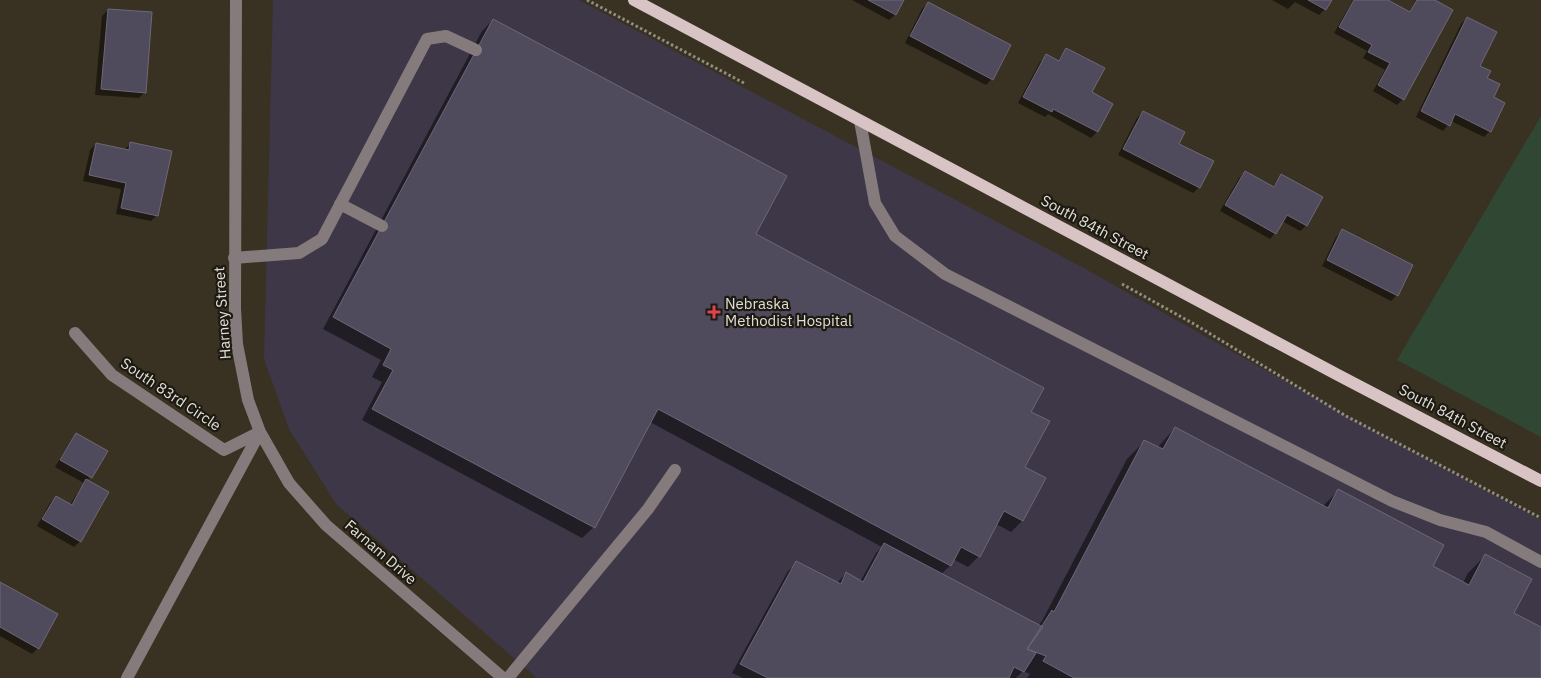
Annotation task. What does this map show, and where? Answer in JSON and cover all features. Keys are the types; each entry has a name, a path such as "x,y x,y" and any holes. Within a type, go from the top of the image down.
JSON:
{"main road":[{"name":"South 84th Street","path":"634,0 1541,481"}],"street":[{"name":"Harney Street","path":"236,0 237,148 234,258 237,344 248,400 260,432"},
{"path":"234,258 299,254 322,239 427,39 446,36 476,50"},
{"path":"860,121 875,203 895,236 945,274 1392,501 1440,520 1486,532 1541,562"},
{"path":"340,204 382,226"},
{"name":"South 83rd Circle","path":"75,333 112,375 224,450 260,432"},
{"path":"128,678 260,432"},
{"name":"Farnam Drive","path":"260,432 289,483 326,525 503,678"},
{"path":"508,678 648,510 675,470"}],"path":[{"path":"587,0 751,86"},
{"path":"1116,280 1194,324 1346,416 1541,518"}],"shaded area":[{"name":"Nebraska Methodist Hospital","path":"273,0 579,0 1080,266 1372,430 1541,520 1541,678 537,678 336,504 289,429 264,359"}],"green space":[{"path":"1541,116 1541,437 1397,360"}],"building":[{"path":"868,0 904,0 896,15"},
{"path":"1308,0 1332,0 1326,10"},
{"path":"1354,0 1388,0 1410,12 1417,0 1435,0 1453,10 1404,100 1378,85 1390,63 1368,52 1372,45 1339,27"},
{"path":"928,2 1011,45 993,80 910,36"},
{"path":"108,9 152,12 146,93 101,89"},
{"path":"1467,17 1497,32 1480,66 1491,71 1487,78 1500,84 1494,97 1505,103 1491,132 1455,114 1450,126 1421,111"},
{"path":"493,19 787,176 756,234 1044,388 1031,412 1050,421 1025,467 1046,478 1023,521 1004,511 980,557 961,547 951,566 658,409 595,528 372,409 393,370 383,365 391,349 333,317"},
{"path":"1066,48 1105,68 1092,92 1113,104 1098,132 1053,109 1052,112 1023,97 1046,54 1059,61"},
{"path":"1143,111 1185,132 1179,144 1214,161 1200,188 1123,149"},
{"path":"130,142 172,151 158,216 121,208 126,183 89,175 96,143 129,150"},
{"path":"1245,171 1274,187 1281,174 1323,197 1307,226 1287,215 1276,234 1225,205"},
{"path":"1342,229 1413,265 1398,296 1327,260"},
{"path":"1175,427 1328,508 1338,489 1444,545 1433,566 1469,585 1485,554 1532,579 1514,613 1541,627 1541,678 1074,678 1043,661 1046,656 1027,649 1052,610 1054,612 1144,440 1163,449"},
{"path":"76,433 108,451 92,478 60,460"},
{"path":"86,479 109,492 81,542 42,519 56,496 72,505"},
{"path":"884,543 1043,627 1027,649 1036,653 1024,672 1014,667 1009,678 768,678 740,664 796,561 841,584 846,572 863,582"},
{"path":"0,582 58,614 39,649 0,627"}],"place":[{"name":"Nebraska Methodist Hospital","path":"714,312"}]}
